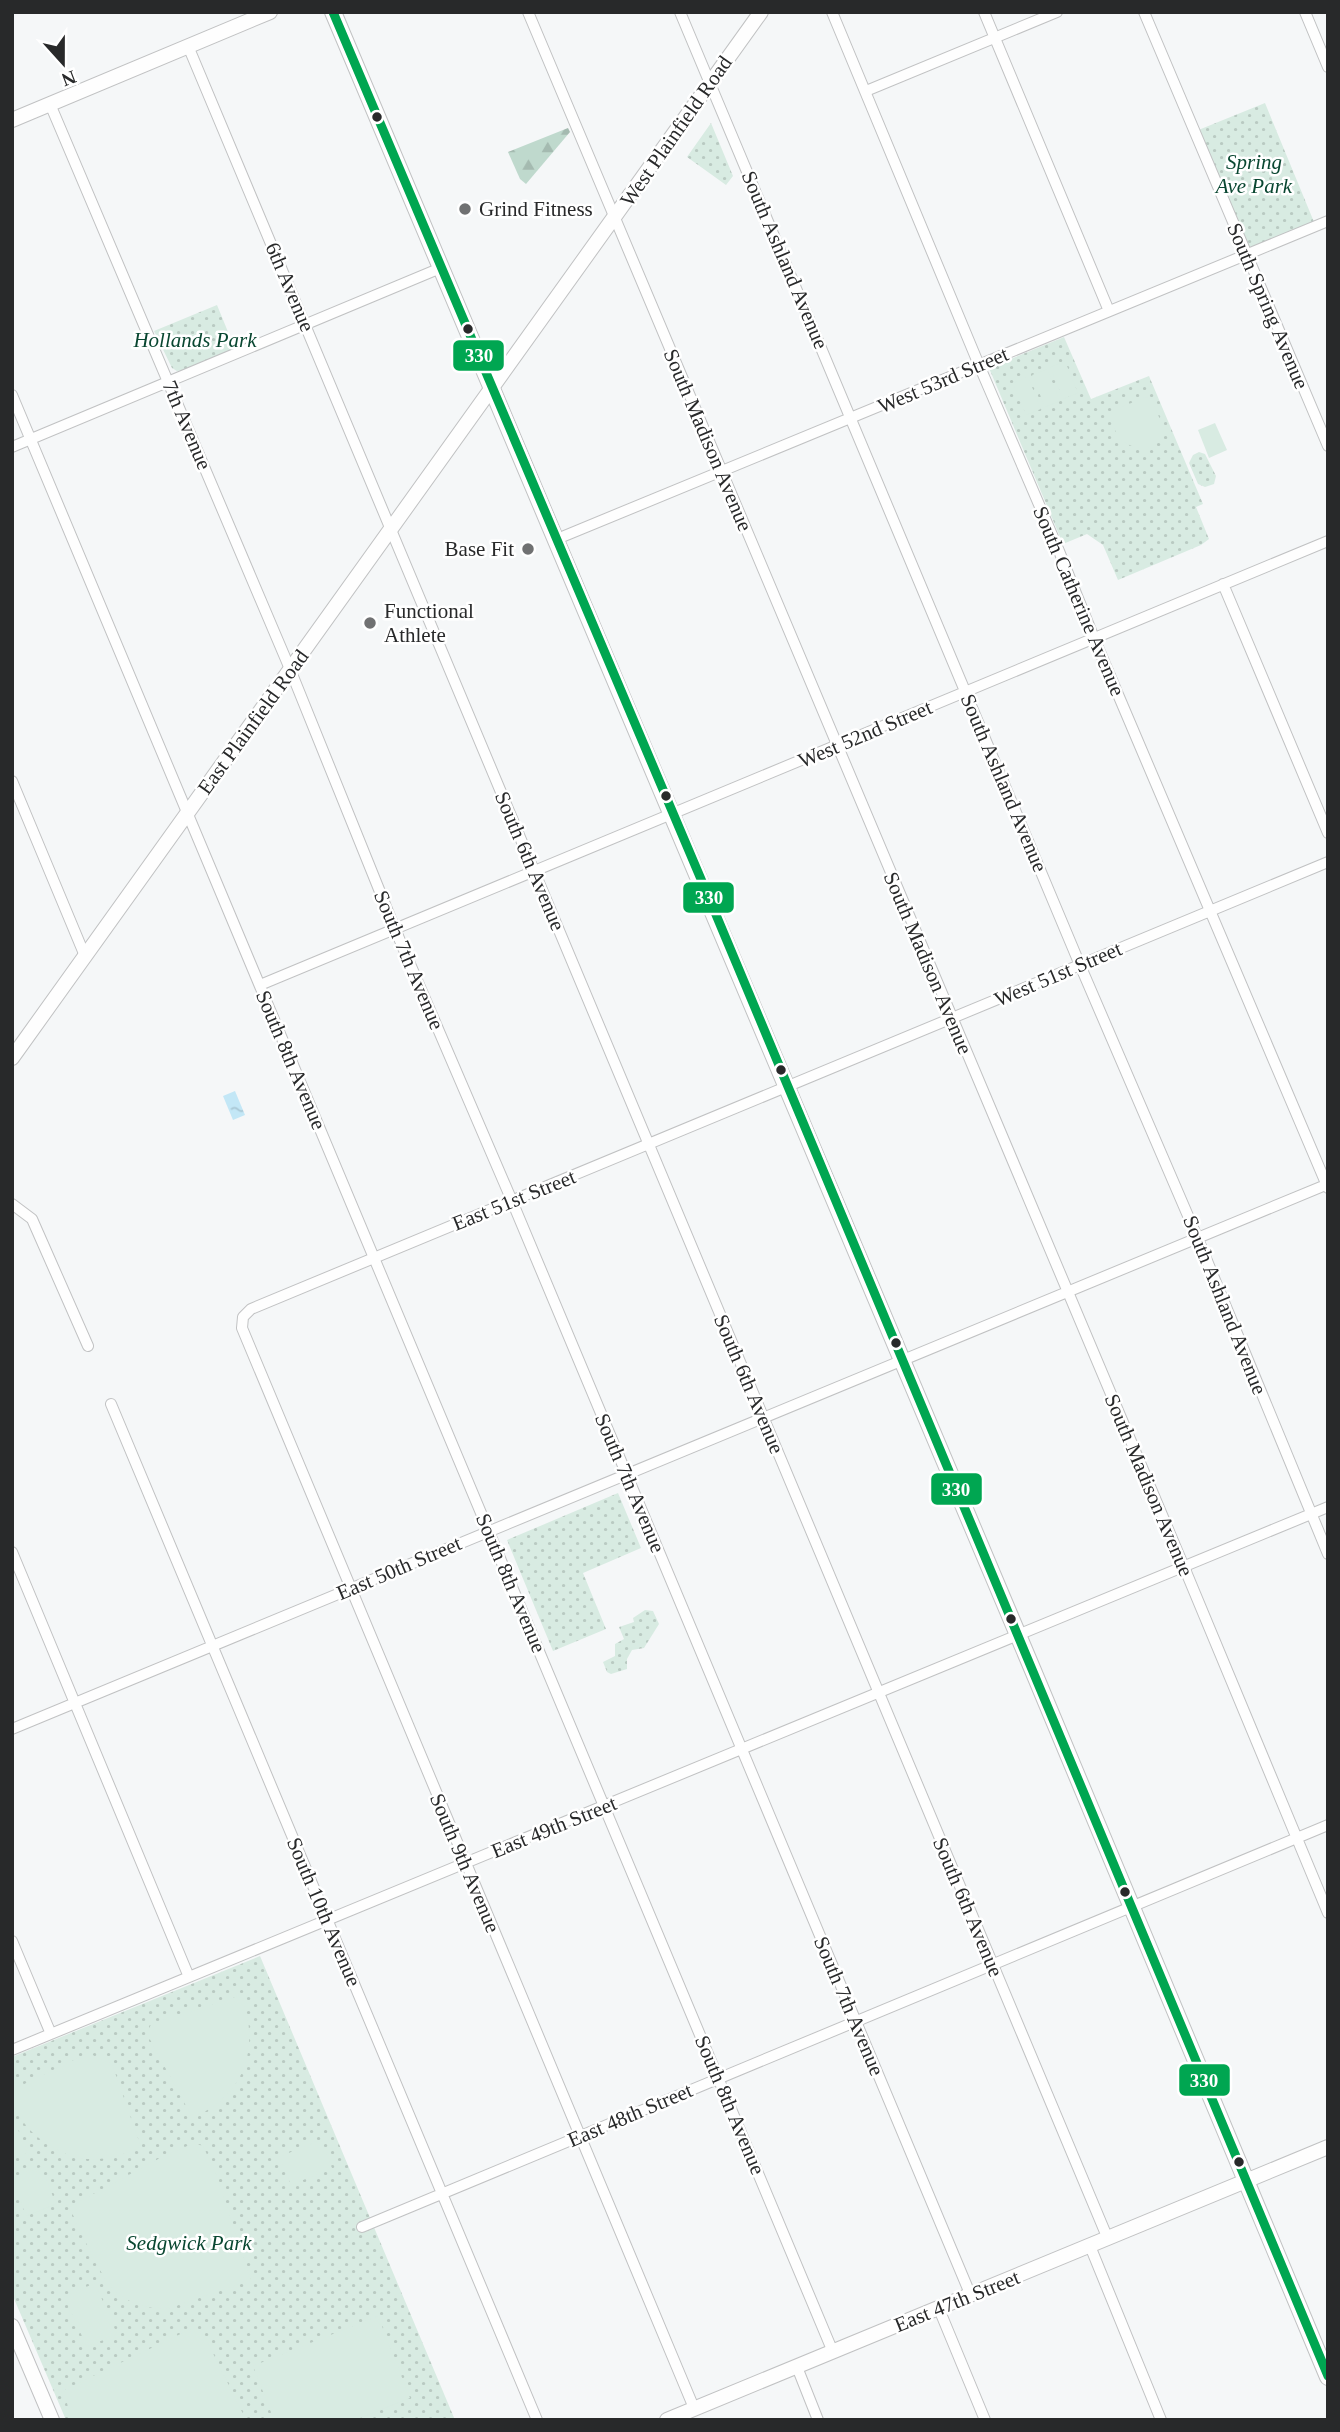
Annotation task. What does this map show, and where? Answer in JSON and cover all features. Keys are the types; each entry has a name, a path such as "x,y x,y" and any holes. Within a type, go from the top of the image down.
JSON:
{"main road":[{"path":"12,120 270,12"},
{"path":"333,12 493,385 1328,2376"},
{"name":"West Plainfield Road","path":"493,385 761,12"},
{"name":"East Plainfield Road","path":"12,1058 493,385"},
{"name":"East 47th Street","path":"667,2420 1328,2147"},
{"path":"12,2326 52,2420"}],"street":[{"name":"South Madison Avenue","path":"528,12 1328,1913"},
{"name":"South Ashland Avenue","path":"680,12 1080,965 1198,1239 1328,1554"},
{"name":"South Catherine Avenue","path":"832,12 1327,1185"},
{"path":"984,12 1109,311"},
{"path":"866,91 1057,12"},
{"name":"South Spring Avenue","path":"1144,12 1328,446"},
{"path":"1305,12 1328,67"},
{"name":"6th Avenue","path":"188,46 391,528"},
{"name":"7th Avenue","path":"50,104 290,670"},
{"name":"West 53rd Street","path":"557,539 1328,220"},
{"path":"12,447 443,267"},
{"name":"South 8th Avenue","path":"12,395 833,2352"},
{"name":"South 6th Avenue","path":"391,528 1108,2239"},
{"name":"West 52nd Street","path":"260,985 1328,541"},
{"path":"1223,584 1328,833"},
{"name":"South 7th Avenue","path":"290,670 395,929 512,1201 971,2295"},
{"path":"12,781 85,957"},
{"name":"West 51st Street","path":"788,1086 1328,862"},
{"name":"East 51st Street","path":"243,1317 251,1309 788,1086"},
{"name":"East 50th Street","path":"12,1729 1327,1185"},
{"path":"12,1204 32,1219 88,1346"},
{"name":"South 9th Avenue","path":"243,1317 242,1328 349,1589 694,2409"},
{"name":"South 10th Avenue","path":"111,1404 537,2420"},
{"name":"East 49th Street","path":"12,2050 1328,1507"},
{"path":"12,1552 189,1977"},
{"name":"East 48th Street","path":"362,2227 1328,1825"},
{"path":"12,1941 51,2034"},
{"path":"1090,2246 1161,2420"},
{"path":"939,2309 985,2420"},
{"path":"797,2367 818,2420"}],"green space":[{"name":"Spring Ave Park","path":"1265,103 1314,222 1246,251 1196,131"},
{"path":"711,123 733,176 726,185 687,157"},
{"path":"568,128 570,132 526,184 520,179 508,152"},
{"name":"Hollands Park","path":"217,305 235,349 184,370 177,371 172,368 154,331"},
{"path":"1064,337 1091,399 1149,376 1203,504 1196,507 1209,539 1201,545 1118,580 1103,545 1087,534 1063,544 989,368"},
{"path":"1065,361 1078,393 1063,399 1050,367"},
{"path":"1047,369 1060,401 1045,407 1032,375"},
{"path":"1028,377 1041,409 1026,415 1013,383"},
{"path":"1145,397 1152,399 1164,430 1155,446 1131,446 1116,432 1113,416 1122,407"},
{"path":"1215,423 1227,450 1209,458 1198,430"},
{"path":"1199,452 1205,454 1216,476 1214,484 1205,487 1198,484 1189,463 1193,455"},
{"path":"618,1493 641,1548 583,1573 606,1629 553,1651 507,1540"},
{"path":"645,1610 653,1611 659,1624 644,1648 632,1650 627,1659 627,1669 611,1674 607,1672 603,1662 615,1656 615,1644 624,1639 619,1627 634,1622 633,1618"},
{"name":"Sedgwick Park","path":"260,1956 455,2420 66,2420 12,2294 12,2057"},
{"path":"241,1995 249,2032 244,2068 225,2097 192,2117 147,2034 151,2024"},
{"path":"88,2053 112,2064 141,2147 108,2158 74,2157 37,2136 19,2115 12,2090"},
{"path":"16,2125 28,2153 12,2159 12,2127"},
{"path":"320,2140 332,2168 291,2185 279,2157"},
{"path":"194,2143 203,2146 217,2176 251,2280 170,2308 140,2305 119,2295 108,2283 69,2207 160,2158"},
{"path":"41,2167 56,2204 26,2216 12,2178"},
{"path":"95,2283 117,2334 87,2347 64,2297"},
{"path":"378,2316 410,2398 355,2420 274,2420 253,2366"},
{"path":"193,2328 202,2331 246,2420 71,2420 64,2390"}],"water":[{"path":"235,1091 245,1115 233,1120 223,1096"}],"transit line":[{"name":"330","path":"333,12 709,898 1328,2376"}],"place":[{"name":"Grind Fitness","path":"465,209"},
{"name":"Base Fit","path":"528,549"},
{"name":"Functional Athlete","path":"370,623"}]}
